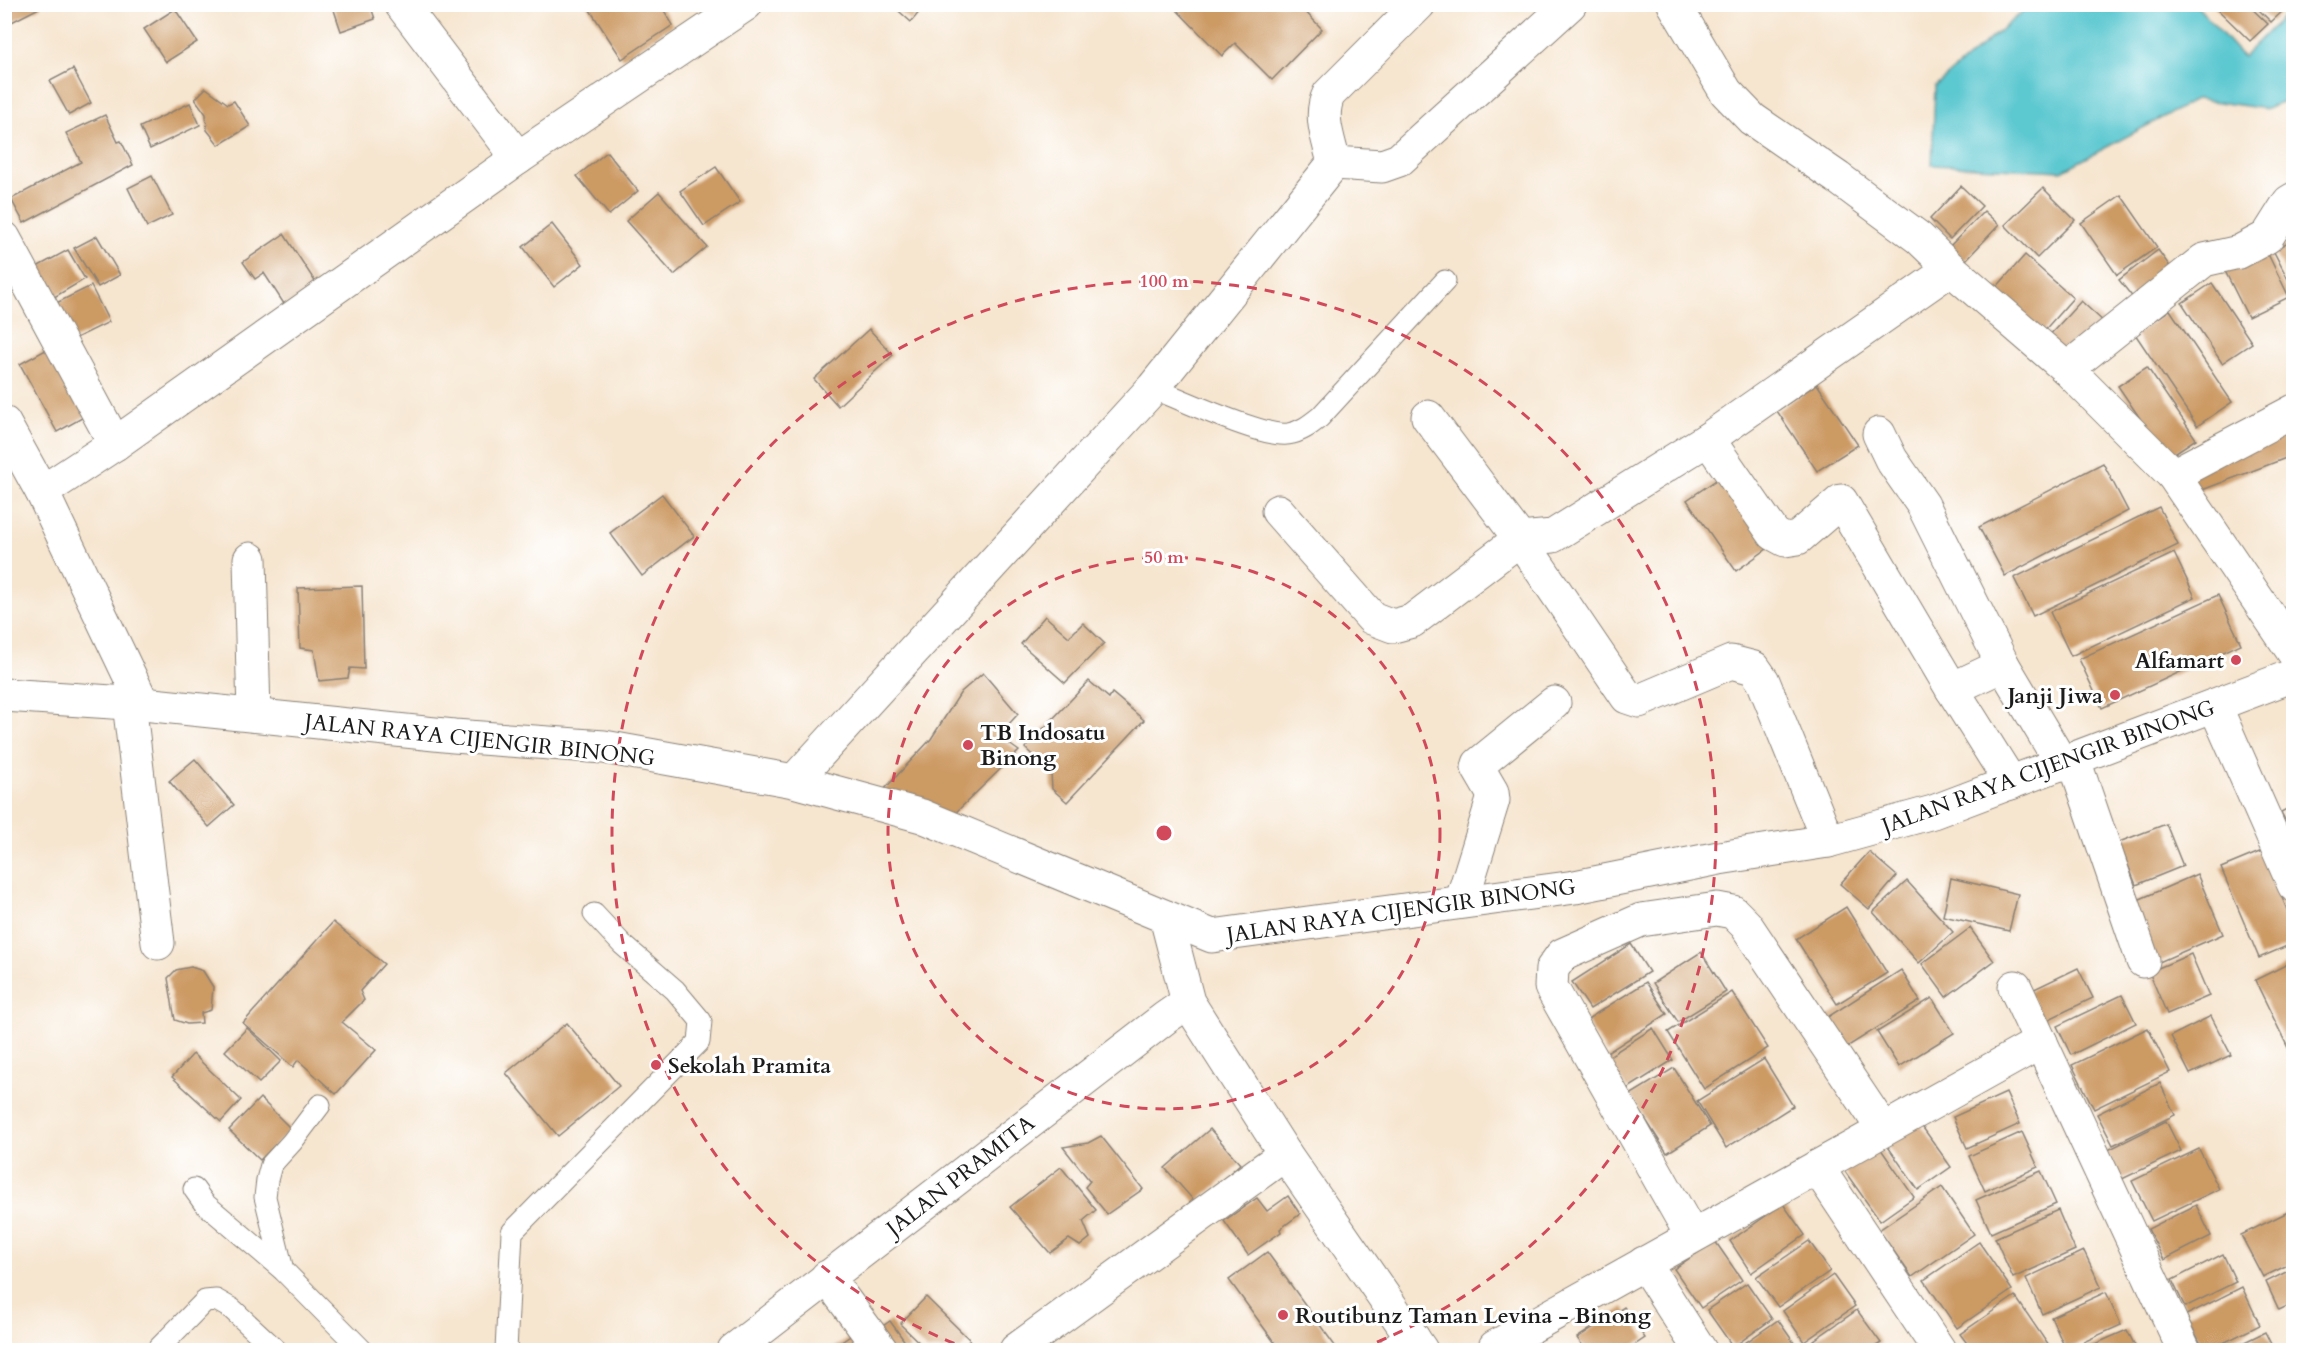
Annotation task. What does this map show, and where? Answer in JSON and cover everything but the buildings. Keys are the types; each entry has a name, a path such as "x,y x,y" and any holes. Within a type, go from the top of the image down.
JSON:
{"street":[{"path":"401,4 518,158"},
{"path":"42,492 115,444 518,158 746,4"},
{"path":"1334,163 1323,114 1324,103 1329,94 1419,4"},
{"path":"1334,163 1383,166 1399,160 1570,4"},
{"path":"1674,4 1726,92 1752,119 1838,178 1919,238 1951,269 2067,369 2173,474 2294,653"},
{"path":"794,781 1153,388 1334,163"},
{"path":"2067,369 2204,260 2239,252 2268,237 2289,202 2294,199"},
{"path":"4,238 115,444"},
{"path":"1278,511 1372,618 1393,626 1412,621 1520,539 1553,536 1708,439 1951,269"},
{"path":"2173,474 2294,411"},
{"path":"1428,417 1520,539 1627,697 1639,701 1731,662 1754,668 1763,681 1828,841"},
{"path":"4,423 42,492 136,704 158,943"},
{"path":"1879,434 1891,459 1923,505 2003,665 2068,762 2143,961"},
{"path":"1708,439 1774,534 1785,540 1798,538 1841,501 1952,689 2011,783"},
{"path":"250,559 254,715"},
{"path":"1952,689 2003,665"},
{"name":"JALAN RAYA CIJENGIR BINONG","path":"4,695 136,704 454,736 604,747 794,781 922,816 1212,936 1462,900 1575,887 1719,858 1828,841 1933,812 2294,675"},
{"path":"1462,900 1493,800 1492,792 1478,768 1479,764 1554,703"},
{"path":"2215,706 2294,885"},
{"path":"1692,1236 1551,987 1552,969 1562,955 1641,920 1717,909 1733,912 1746,925 1883,1129"},
{"path":"1166,917 1188,1002 1409,1346"},
{"path":"1188,1002 1212,936"},
{"path":"2016,987 2184,1350"},
{"name":"JALAN PRAMITA","path":"734,1350 1188,1002"},
{"path":"1494,1350 1644,1263 2041,1042"},
{"path":"1016,1350 1284,1154"},
{"path":"1817,1167 1939,1350"},
{"path":"1644,1263 1700,1350"},
{"path":"827,1277 881,1350"}],"lane":[{"path":"1153,388 1264,432 1287,435 1305,428 1320,417 1445,281"},
{"path":"506,1350 512,1232 699,1042 701,1021 681,998 622,944 594,914"},
{"path":"283,1270 265,1197 267,1180 271,1165 320,1105"},
{"path":"194,1189 204,1203 283,1270 362,1350"},
{"path":"157,1350 205,1301 216,1300 232,1309 276,1350"}],"water":[{"path":"2030,5 2196,5 2243,57 2293,6 2293,98 2267,109 2197,99 2062,171 1932,165 1935,86"}],"place":[{"name":"Alfamart","path":"2236,660"},
{"name":"Janji Jiwa","path":"2115,695"},
{"name":"TB Indosatu Binong","path":"968,745"},
{"name":"Sekolah Pramita","path":"656,1065"},
{"name":"Routibunz Taman Levina - Binong","path":"1283,1315"}]}
